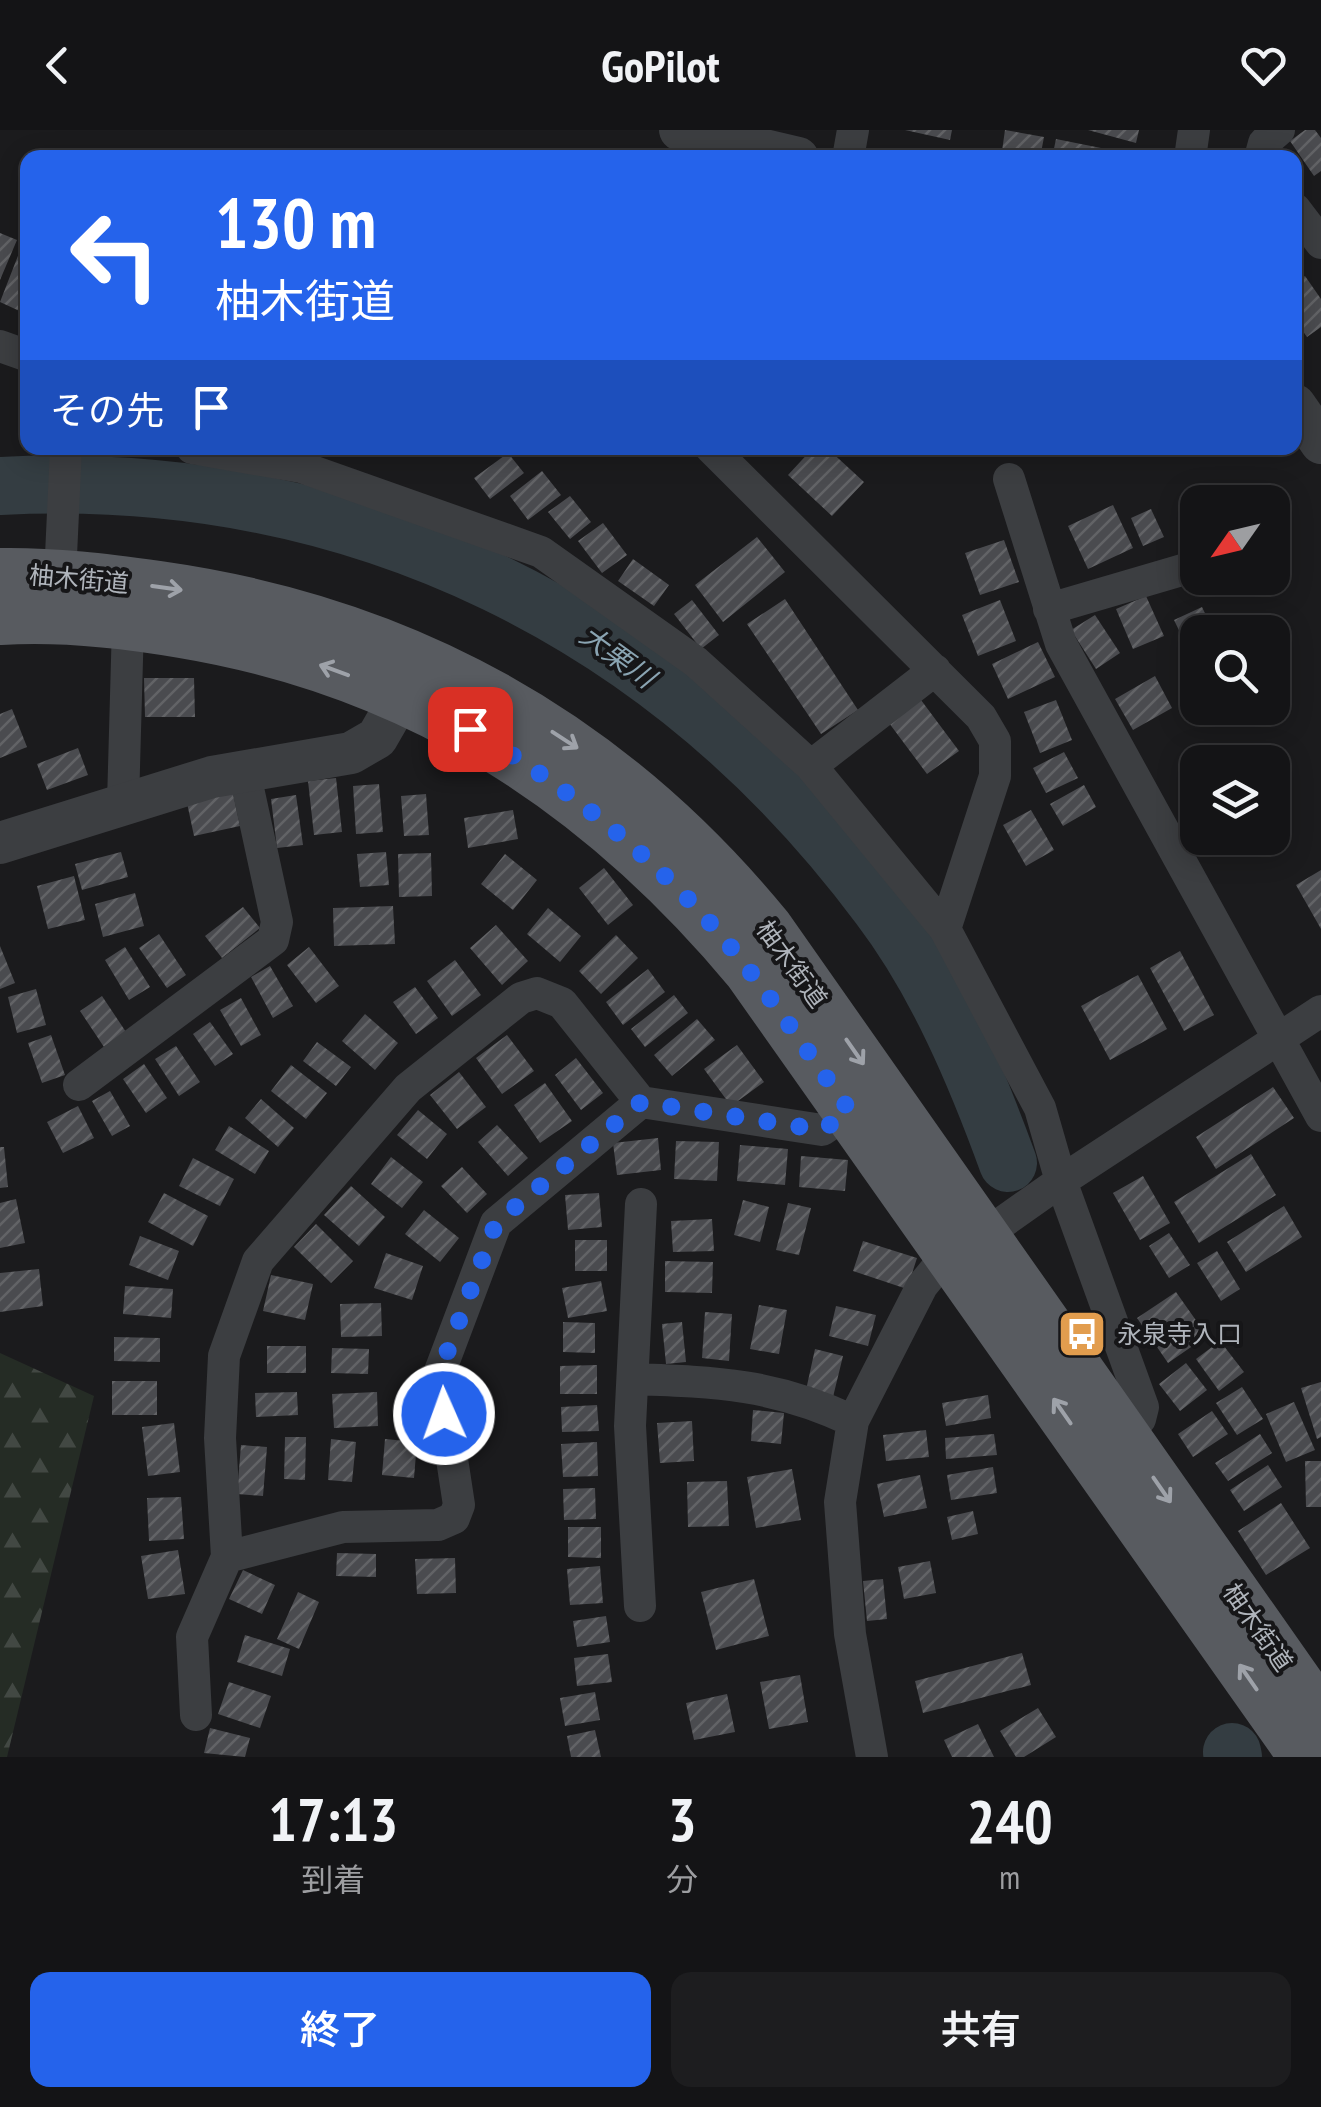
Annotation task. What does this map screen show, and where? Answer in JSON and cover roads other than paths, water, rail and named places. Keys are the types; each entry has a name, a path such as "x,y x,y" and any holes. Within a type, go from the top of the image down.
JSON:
{"main road":[{"name":"柚木街道","path":"0,574 60,576 205,594 282,610 412,677 658,868 749,970 850,1111 981,1237 1310,1743"},
{"name":"柚木街道","path":"0,620 128,624 226,639 294,656 412,677 513,706 577,748 709,860 768,928 1124,1436 1310,1743"}],"street":[{"path":"680,130 764,150"},
{"path":"1262,150 1264,142 1279,130"},
{"path":"1302,218 1321,243"},
{"path":"1302,415 1321,442"},
{"path":"60,576 66,455"},
{"path":"232,455 301,467 541,552 696,662 811,766 945,929 1040,1108 1058,1183 1143,1406 1140,1419 1124,1436"},
{"path":"717,455 935,670 980,717 994,742 995,776 945,929"},
{"path":"1009,478 1061,644 1321,1116"},
{"path":"1049,610 1180,571"},
{"path":"123,803 128,624"},
{"path":"811,766 935,670"},
{"path":"0,843 123,803 244,770 357,750 378,738 412,677"},
{"path":"79,1085 273,940 277,922 244,770"},
{"path":"196,1715 192,1637 226,1557 220,1438 224,1356 258,1260 408,1088 520,998 537,993 562,1003 641,1102 822,1130 850,1111"},
{"path":"872,1757 850,1634 840,1502 853,1421 922,1286 981,1237 1058,1183 1321,1010"},
{"path":"226,1557 343,1527 438,1525 454,1518 458,1505 439,1374 496,1223 641,1102"},
{"path":"640,1606 630,1426 642,1204"},
{"path":"633,1379 741,1383 818,1404 853,1421"}],"waterway":[{"name":"大栗川","path":"0,486 132,487 259,504 380,536 495,583 603,644 703,718 796,806 880,907 937,998 983,1096 1008,1163"},
{"name":"大栗川","path":"1232,1752 1233,1757"}],"place":[{"name":"永泉寺入口","path":"1082,1334"}]}
